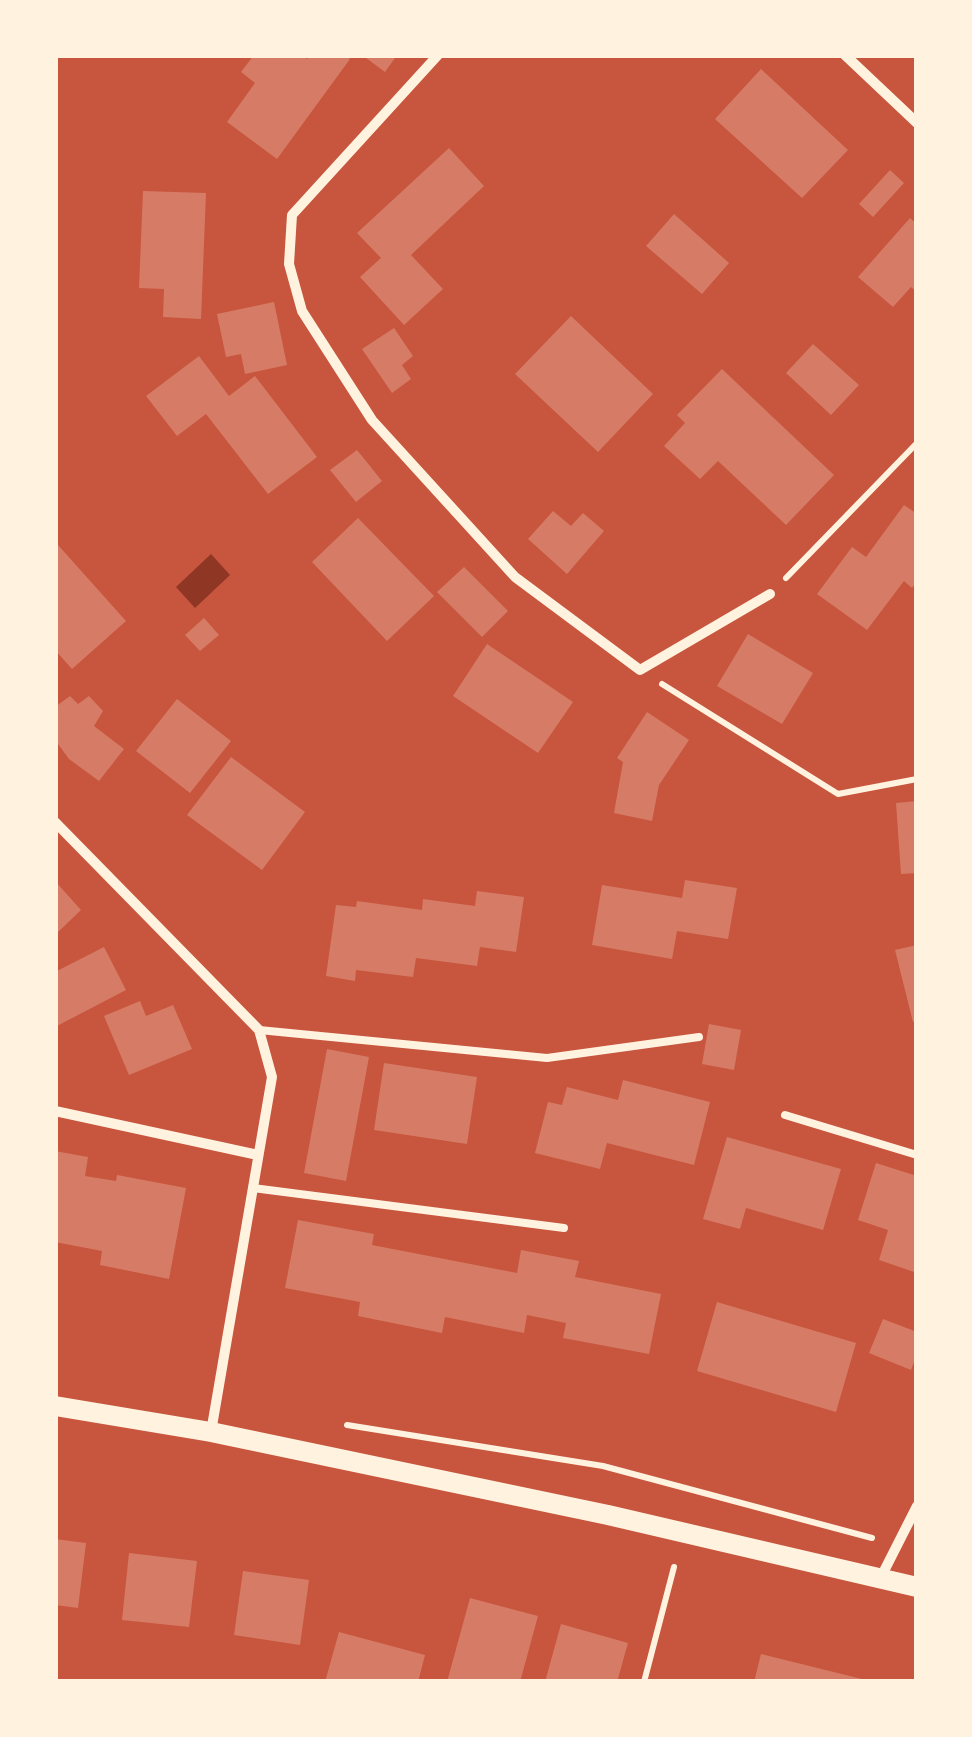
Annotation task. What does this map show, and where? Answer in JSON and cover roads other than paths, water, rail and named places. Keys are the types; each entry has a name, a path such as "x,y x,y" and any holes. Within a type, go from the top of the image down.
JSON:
{"main road":[{"path":"55,1406 211,1432 917,1586"}],"street":[{"path":"438,55 292,216 288,264 302,311 372,420 515,576 640,670 770,594"},
{"path":"845,55 917,123"},
{"path":"55,822 259,1030 272,1077 211,1432"},
{"path":"55,1111 258,1155"},
{"path":"881,1578 917,1506"}],"lane":[{"path":"259,1030 546,1058 699,1037"},
{"path":"785,1115 917,1155"},
{"path":"253,1188 564,1228"}]}
